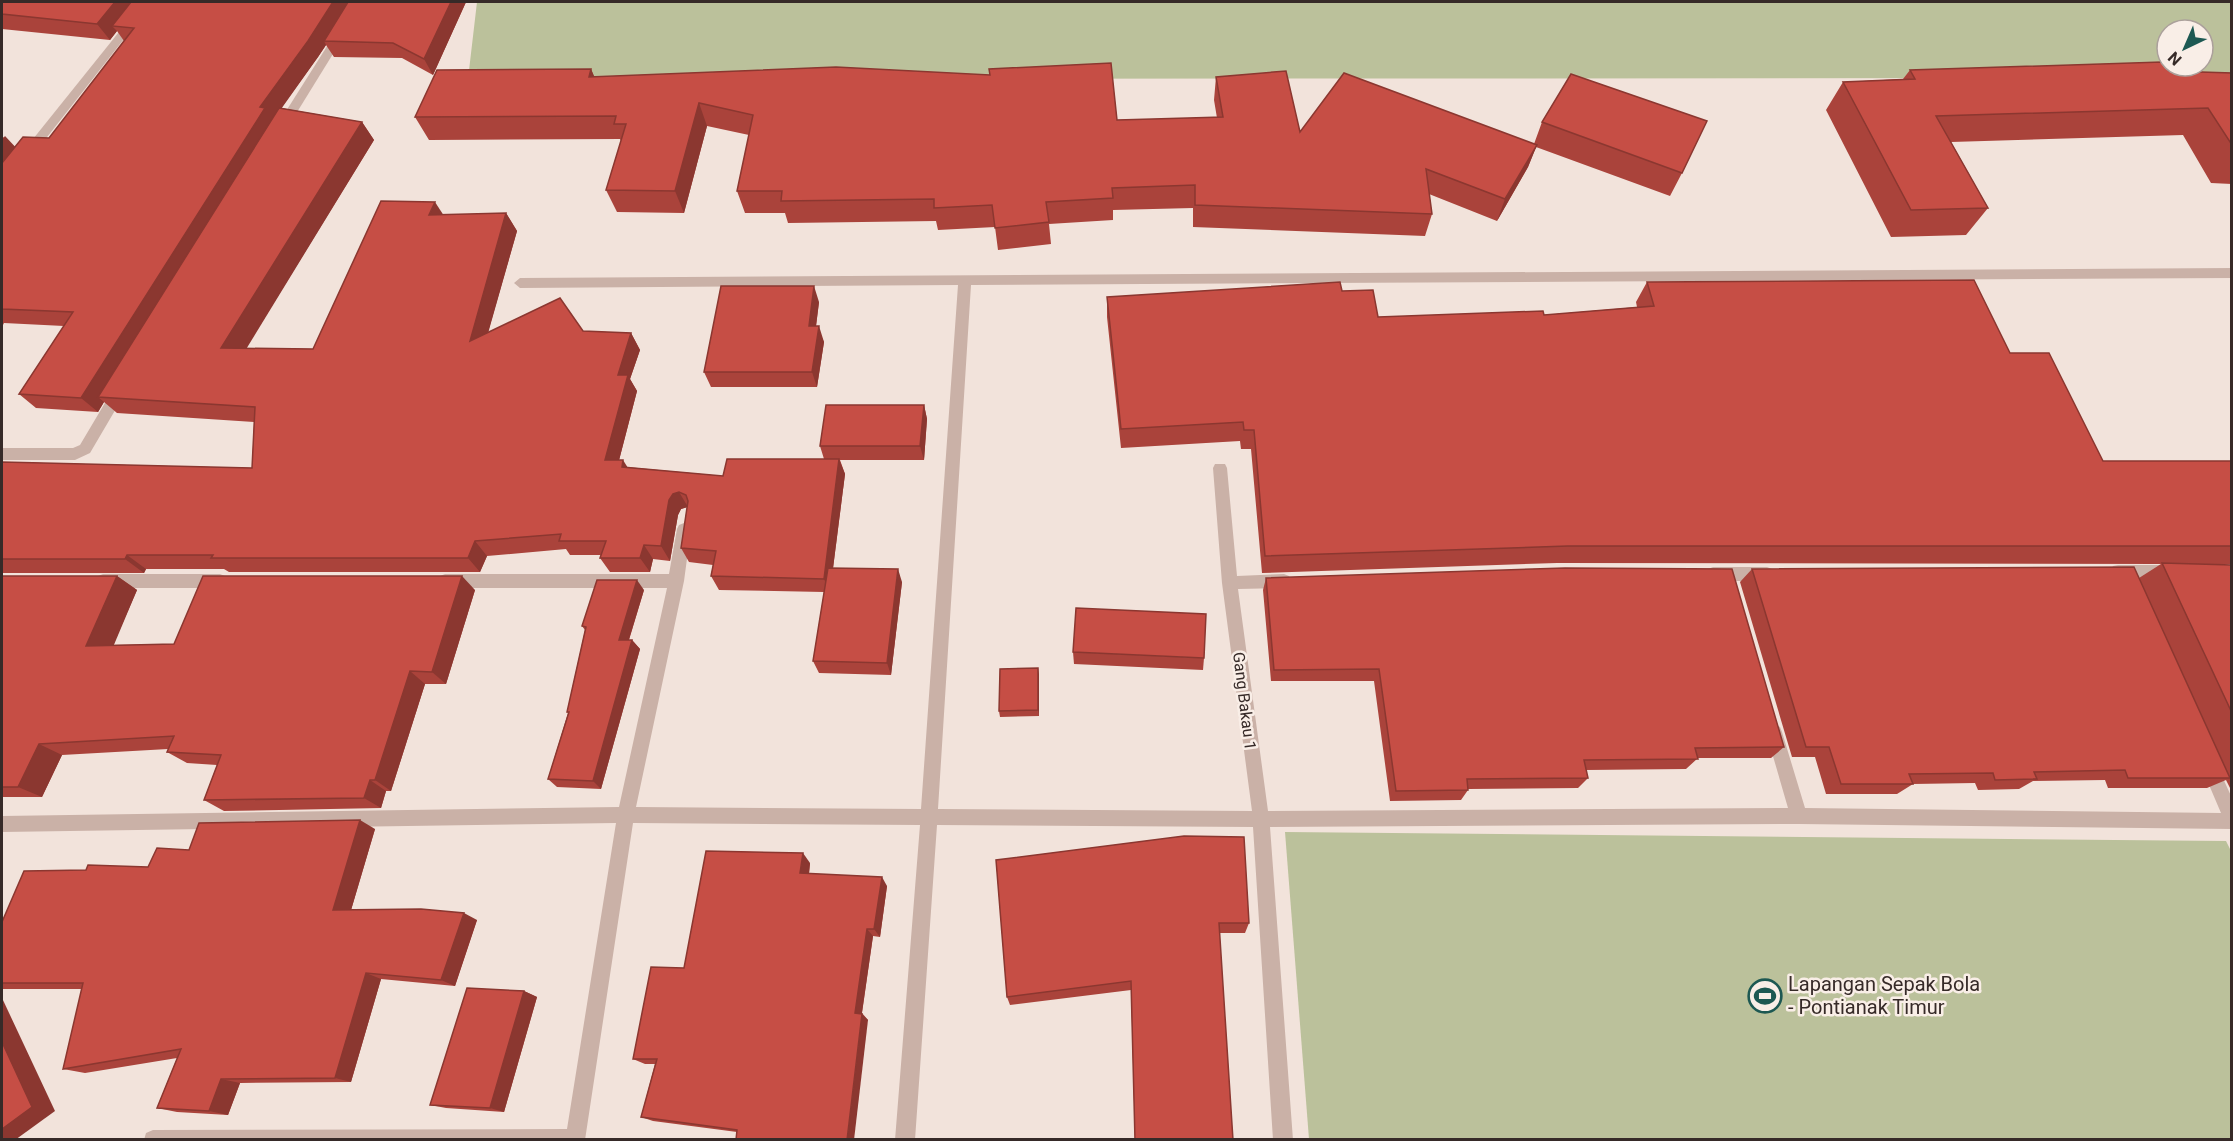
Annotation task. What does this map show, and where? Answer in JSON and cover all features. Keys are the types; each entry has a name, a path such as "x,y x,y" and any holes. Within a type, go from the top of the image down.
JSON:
{"street":[{"path":"24,159 148,2"},
{"path":"272,144 360,2"},
{"path":"519,283 2232,273"},
{"path":"905,1140 964,281"},
{"path":"2,454 75,454 85,449 128,377"},
{"name":"Gang Bakau 1","path":"1220,468 1230,583 1260,819 1282,1140"},
{"path":"153,1140 575,1139 626,815 676,581 687,515"},
{"path":"2098,571 2125,577 2188,573"},
{"path":"1694,574 1729,580 1787,574"},
{"path":"1230,583 1300,580"},
{"path":"84,581 238,581"},
{"path":"428,581 676,581"},
{"path":"1768,712 1799,816"},
{"path":"2,824 626,815 1260,819 1799,816 2232,819 2203,753"}],"green space":[{"path":"477,2 2232,2 2231,78 468,79"},
{"name":"Lapangan Sepak Bola - Pontianak Timur","path":"1285,832 2226,841 2232,853 2231,1139 1309,1139"}],"building":[{"path":"2,2 115,2 97,24 2,14"},
{"path":"131,2 333,2 260,107 265,108 81,398 19,394 73,312 2,309 2,163 23,137 49,138 134,28 112,26"},
{"path":"348,2 451,2 424,59 393,43 324,41"},
{"path":"2155,62 2155,78 2215,78 2215,72 2232,73 2232,145 2208,108 1936,116 1988,208 1911,210 1843,82 1915,79 1910,70"},
{"path":"1111,63 1117,120 1223,117 1216,77 1286,71 1300,132 1344,73 1537,145 1505,199 1426,169 1432,214 1195,205 1195,185 1112,188 1113,198 1046,202 1049,222 995,228 992,205 934,208 934,199 781,201 782,191 737,191 753,115 699,103 675,191 606,190 626,124 614,124 616,116 415,117 437,70 591,69 589,77 836,67 990,75 989,69"},
{"path":"1571,74 1707,121 1682,173 1542,122"},
{"path":"279,108 362,122 221,348 313,349 381,201 435,202 429,215 506,213 470,341 560,298 583,331 631,333 618,375 628,375 605,460 623,460 622,467 723,476 727,459 839,459 824,579 711,576 716,551 681,548 688,501 686,495 679,492 673,494 669,500 661,546 644,545 640,558 600,558 606,541 559,541 561,534 475,541 468,558 211,558 213,555 127,555 125,559 2,559 2,462 252,468 255,407 98,397"},
{"path":"1974,280 2010,353 2049,353 2103,461 2232,461 2232,546 1568,546 1265,556 1254,430 1244,430 1243,422 1121,429 1107,297 1340,282 1342,291 1373,290 1378,317 1543,311 1544,315 1654,306 1647,282"},
{"path":"721,286 814,286 809,326 819,326 812,372 704,372"},
{"path":"826,405 924,405 920,446 820,446"},
{"path":"2162,563 2232,565 2232,713"},
{"path":"2134,567 2230,778 2128,778 2125,770 2034,772 2037,779 1995,780 1993,773 1909,774 1913,784 1841,784 1829,747 1806,747 1752,569"},
{"path":"828,568 898,569 887,663 813,661"},
{"path":"1565,568 1732,569 1784,747 1695,748 1698,759 1584,760 1588,778 1467,779 1468,790 1396,791 1379,669 1274,670 1266,578"},
{"path":"2,576 117,576 86,646 174,644 203,576 462,576 432,672 410,671 375,780 370,780 364,798 204,800 221,755 167,752 174,736 39,744 18,787 2,787"},
{"path":"597,580 637,580 619,640 632,640 593,781 548,779 569,712 567,712 586,627 582,626"},
{"path":"1076,608 1206,614 1204,658 1073,652"},
{"path":"1038,668 1038,710 999,711 1000,669"},
{"path":"360,820 333,910 421,909 464,913 441,980 366,973 335,1078 221,1079 209,1111 157,1108 181,1049 63,1069 83,983 2,983 2,922 24,871 86,870 88,865 148,867 157,848 189,850 199,823"},
{"path":"1184,836 1244,837 1249,923 1219,923 1233,1140 1135,1140 1131,981 1007,997 996,860"},
{"path":"706,851 803,853 800,873 882,877 874,929 867,929 855,1013 862,1014 847,1140 736,1140 737,1130 641,1117 657,1059 633,1059 651,967 684,968"},
{"path":"467,988 524,991 490,1108 430,1105"},
{"path":"2,1042 32,1107 2,1129"}],"place":[{"name":"Lapangan Sepak Bola - Pontianak Timur","path":"1765,996"}]}
